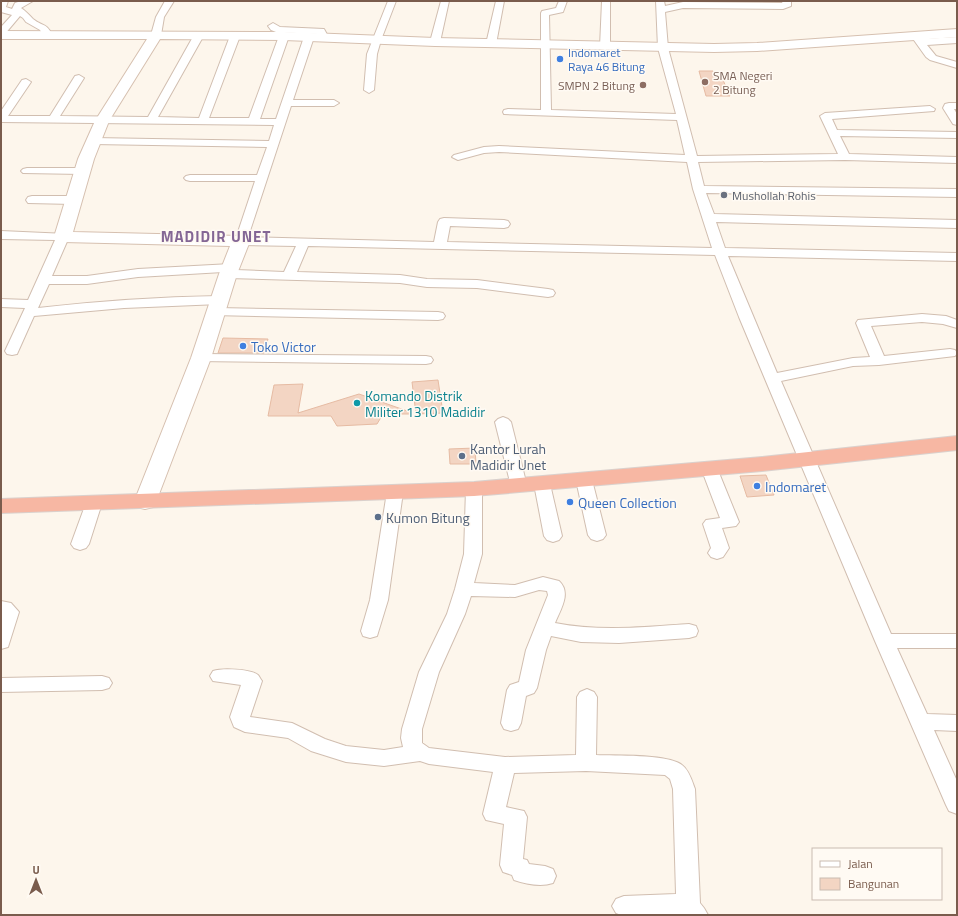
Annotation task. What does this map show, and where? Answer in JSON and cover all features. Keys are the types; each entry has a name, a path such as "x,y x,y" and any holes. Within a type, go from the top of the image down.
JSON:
{"highway":[{"path":"2,508 519,486 807,459 957,443"}],"street":[{"path":"4,1 1,7 4,10 27,16"},
{"path":"29,1 16,7 16,9 27,16 29,20 44,28 48,36"},
{"path":"12,351 63,237 82,171 102,121 156,35 157,22 164,8 170,1"},
{"path":"369,90 372,54 376,40 392,1"},
{"path":"434,42 445,1"},
{"path":"491,44 500,1"},
{"path":"546,112 545,14 560,10 563,1"},
{"path":"605,47 606,1"},
{"path":"787,1 788,4 783,6 745,3 701,3 661,6 663,48 682,117 699,188 720,252 884,641 920,722 955,795"},
{"path":"1,34 17,14"},
{"path":"273,26 279,30 321,30 324,38"},
{"path":"918,39 957,33"},
{"path":"1,34 48,36 284,36 545,46 663,48 756,47 918,39 957,40"},
{"path":"151,121 199,35"},
{"path":"203,121 235,36"},
{"path":"253,122 284,36"},
{"path":"145,502 201,358 309,37"},
{"path":"918,39 929,55 933,58 957,65"},
{"path":"53,120 79,78"},
{"path":"26,82 2,115 1,119 280,122"},
{"path":"286,103 334,103"},
{"path":"957,106 949,106 948,108 957,122"},
{"path":"845,157 825,116 930,109"},
{"path":"508,112 682,117"},
{"path":"834,133 957,135"},
{"path":"93,141 274,144"},
{"path":"458,157 484,150 499,149 692,159 845,157 957,160"},
{"path":"27,171 82,171"},
{"path":"190,178 262,178"},
{"path":"699,188 957,193"},
{"path":"32,200 73,200"},
{"path":"708,218 957,224"},
{"path":"440,246 444,222 504,224"},
{"path":"1,235 957,257"},
{"path":"289,275 304,242"},
{"path":"44,280 87,280 138,274 230,271 370,278 427,283 477,284 548,292"},
{"path":"1,303 31,308 174,301 218,306 438,316"},
{"path":"879,361 863,324 928,318 942,319 957,324"},
{"path":"772,378 853,362 879,361 950,352"},
{"path":"201,358 426,360"},
{"path":"503,422 519,486"},
{"path":"709,468 730,522 712,524 720,548 717,553"},
{"path":"584,480 596,535"},
{"path":"542,484 553,536"},
{"path":"474,489 473,554 456,614 429,672 411,738 413,747 420,753 429,756 505,765 586,763 668,767 674,770 679,775 684,789 692,910 624,906"},
{"path":"370,631 379,600 395,492"},
{"path":"80,544 94,503"},
{"path":"464,589 515,591 523,590 529,586 537,584 547,584 553,586 556,590 557,595 536,650 527,688 517,690 511,723"},
{"path":"1,608 5,608 10,612 1,642"},
{"path":"544,628 581,635 604,636 688,632"},
{"path":"884,641 957,641"},
{"path":"220,676 249,679 252,682 240,717 241,722 245,724 292,732 318,745 346,754 384,758 420,753"},
{"path":"1,685 102,683"},
{"path":"586,763 587,697"},
{"path":"920,722 957,722"},
{"path":"505,765 494,814 516,817 511,865 519,867 522,873 544,876"}],"building":[{"name":"SMA Negeri 2 Bitung","path":"699,71 713,71 717,80 723,80 730,96 706,96"},
{"name":"Toko Victor","path":"223,338 268,339 264,353 218,353"},
{"path":"438,380 443,413 416,414 412,382"},
{"name":"Komando Distrik Militer 1310 Madidir","path":"303,384 298,413 359,394 410,412 410,414 383,414 377,424 337,426 331,416 268,416 274,385"},
{"name":"Kantor Lurah Madidir Unet","path":"475,448 476,464 450,464 449,449"},
{"name":"Indomaret","path":"766,475 774,495 747,497 740,476"}],"place":[{"name":"Indomaret Raya 46 Bitung","path":"560,59"},
{"name":"SMA Negeri 2 Bitung","path":"705,82"},
{"name":"SMPN 2 Bitung","path":"643,85"},
{"name":"Mushollah Rohis","path":"724,195"},
{"name":"Toko Victor","path":"243,346"},
{"name":"Komando Distrik Militer 1310 Madidir","path":"357,403"},
{"name":"Kantor Lurah Madidir Unet","path":"462,456"},
{"name":"Indomaret","path":"757,486"},
{"name":"Queen Collection","path":"570,502"},
{"name":"Kumon Bitung","path":"378,517"}],"district":[{"name":"MADIDIR UNET","path":"216,236"}]}
